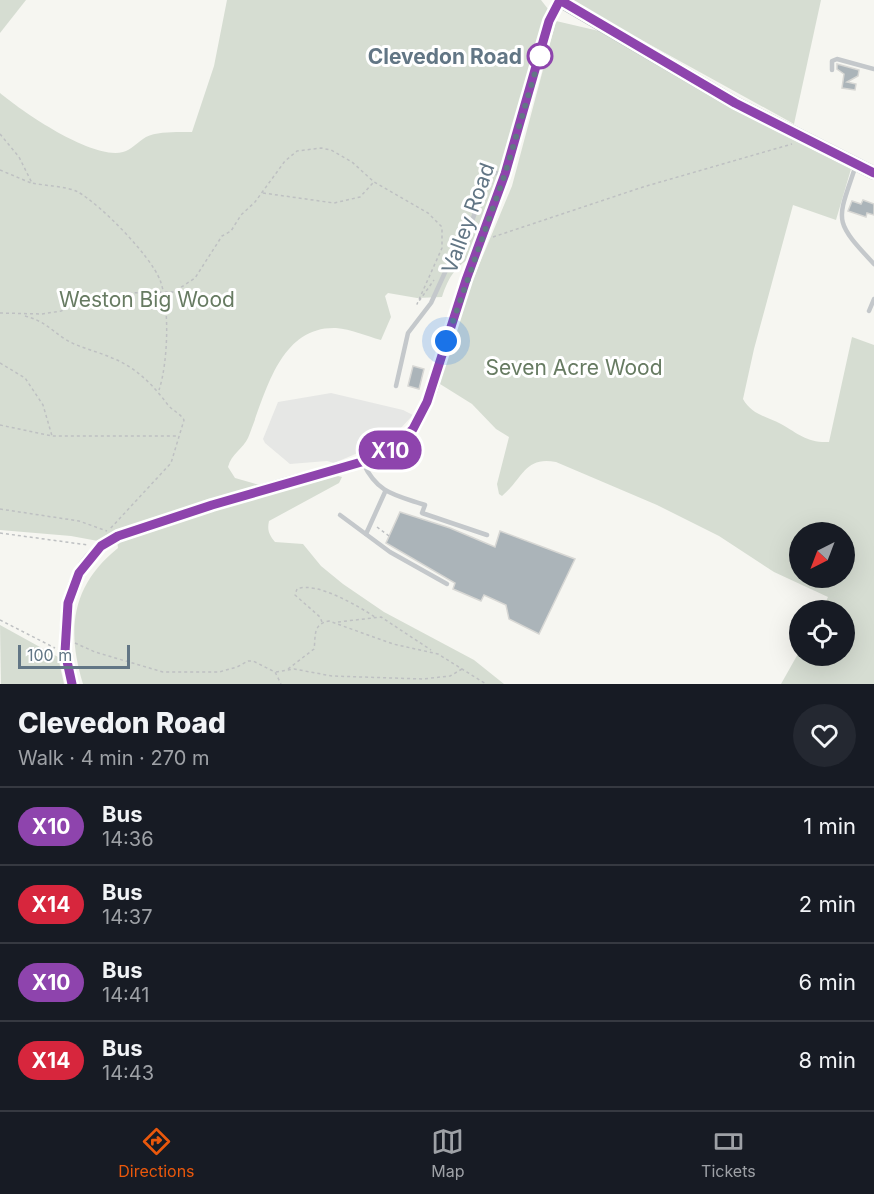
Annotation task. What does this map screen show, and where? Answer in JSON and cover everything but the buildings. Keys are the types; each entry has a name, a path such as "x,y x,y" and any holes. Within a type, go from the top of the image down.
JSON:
{"main road":[{"path":"559,0 699,84 874,174"}],"street":[{"name":"Valley Road","path":"72,684 64,636 71,589 85,564 109,541 298,478 363,463 394,447 420,419 505,174 549,21 559,0"}],"lane":[{"path":"832,70 832,61 837,59 874,69"},
{"path":"856,165 841,214 841,222 848,237 874,264"},
{"path":"396,386 408,333 431,303 443,274 467,236 486,180 494,173 505,174"},
{"path":"869,311 874,299"},
{"path":"363,463 371,478 385,492 425,505 422,513 487,535"},
{"path":"366,534 385,492"},
{"path":"339,515 430,576 447,584"}],"path":[{"path":"0,134 19,157 32,183"},
{"path":"481,241 643,187 806,140"},
{"path":"0,313 22,315 61,311 94,297 122,292 174,292 195,278 222,236 231,231 241,215 285,161 303,150 331,150 352,162 375,182 428,213 442,227 442,248 417,304 437,277"},
{"path":"0,170 32,183 77,192 111,218 154,269 163,293 166,315 164,377 159,390"},
{"path":"262,192 334,203 360,197 375,182"},
{"path":"22,315 51,327 72,342 116,359 159,390 166,403 180,412 184,420 171,463 122,516"},
{"path":"0,363 25,378 43,405 52,436"},
{"path":"0,425 52,436 180,436"},
{"path":"0,509 79,521 108,532"},
{"path":"371,523 389,536"},
{"path":"0,533 91,546"},
{"path":"288,669 314,649 315,635 322,623 320,617 295,595 297,589 304,586 325,592 375,617"},
{"path":"322,623 334,621 344,623 381,617 486,684"},
{"path":"0,620 65,652"},
{"path":"334,621 393,644 433,652"},
{"path":"64,636 95,652 158,671 219,672 237,668 248,661 260,663 275,672 281,684"},
{"path":"275,672 288,669 332,676 417,679 450,676 463,668"}],"shaded area":[{"path":"331,393 403,410 413,415 399,430 388,430 380,437 377,445 334,463 327,461 290,464 265,443 263,439 278,402"}],"green space":[{"path":"0,0 26,0 0,33"},
{"name":"Weston Big Wood","path":"227,0 541,0 548,9 511,137 505,174 476,255 454,272 442,297 417,298 388,293 385,296 391,317 381,340 336,328 316,330 300,339 287,351 268,385 248,438 228,467 235,478 263,486 98,541 71,536 0,530 0,93 58,133 94,149 110,153 126,151 151,135 192,132 214,66"},
{"path":"569,0 821,0 794,124"},
{"name":"Seven Acre Wood","path":"556,21 599,31 719,100 847,164 851,169 836,220 793,205 754,349 743,399 755,412 804,437 829,442 852,337 874,345 874,684 781,684 791,666 855,666 855,600 827,600 828,597 809,588 855,588 855,522 789,522 789,579 774,572 719,536 657,505 556,462 537,462 525,470 502,496 499,494 497,484 509,437 496,429 472,404 440,384 452,321 466,280 474,277 512,186"},
{"path":"334,475 342,477 339,483 269,521 269,532 275,542 303,544 321,566 343,584 384,612 474,660 504,684 83,684 75,645 74,627 77,609 82,593 91,577 118,548 117,541 298,481"},
{"path":"0,625 58,657 64,684 1,684"}],"bus line":[{"name":"X10","path":"72,684 65,652 65,616 71,589 79,573 101,546 118,536 212,505 298,478 363,463 394,447 413,429 420,419 435,381 452,321 505,174 549,21 560,0 699,84 874,173"}],"place":[{"name":"Clevedon Road","path":"540,56"}],"route":[{"path":"446,341 505,174 540,56"}]}
